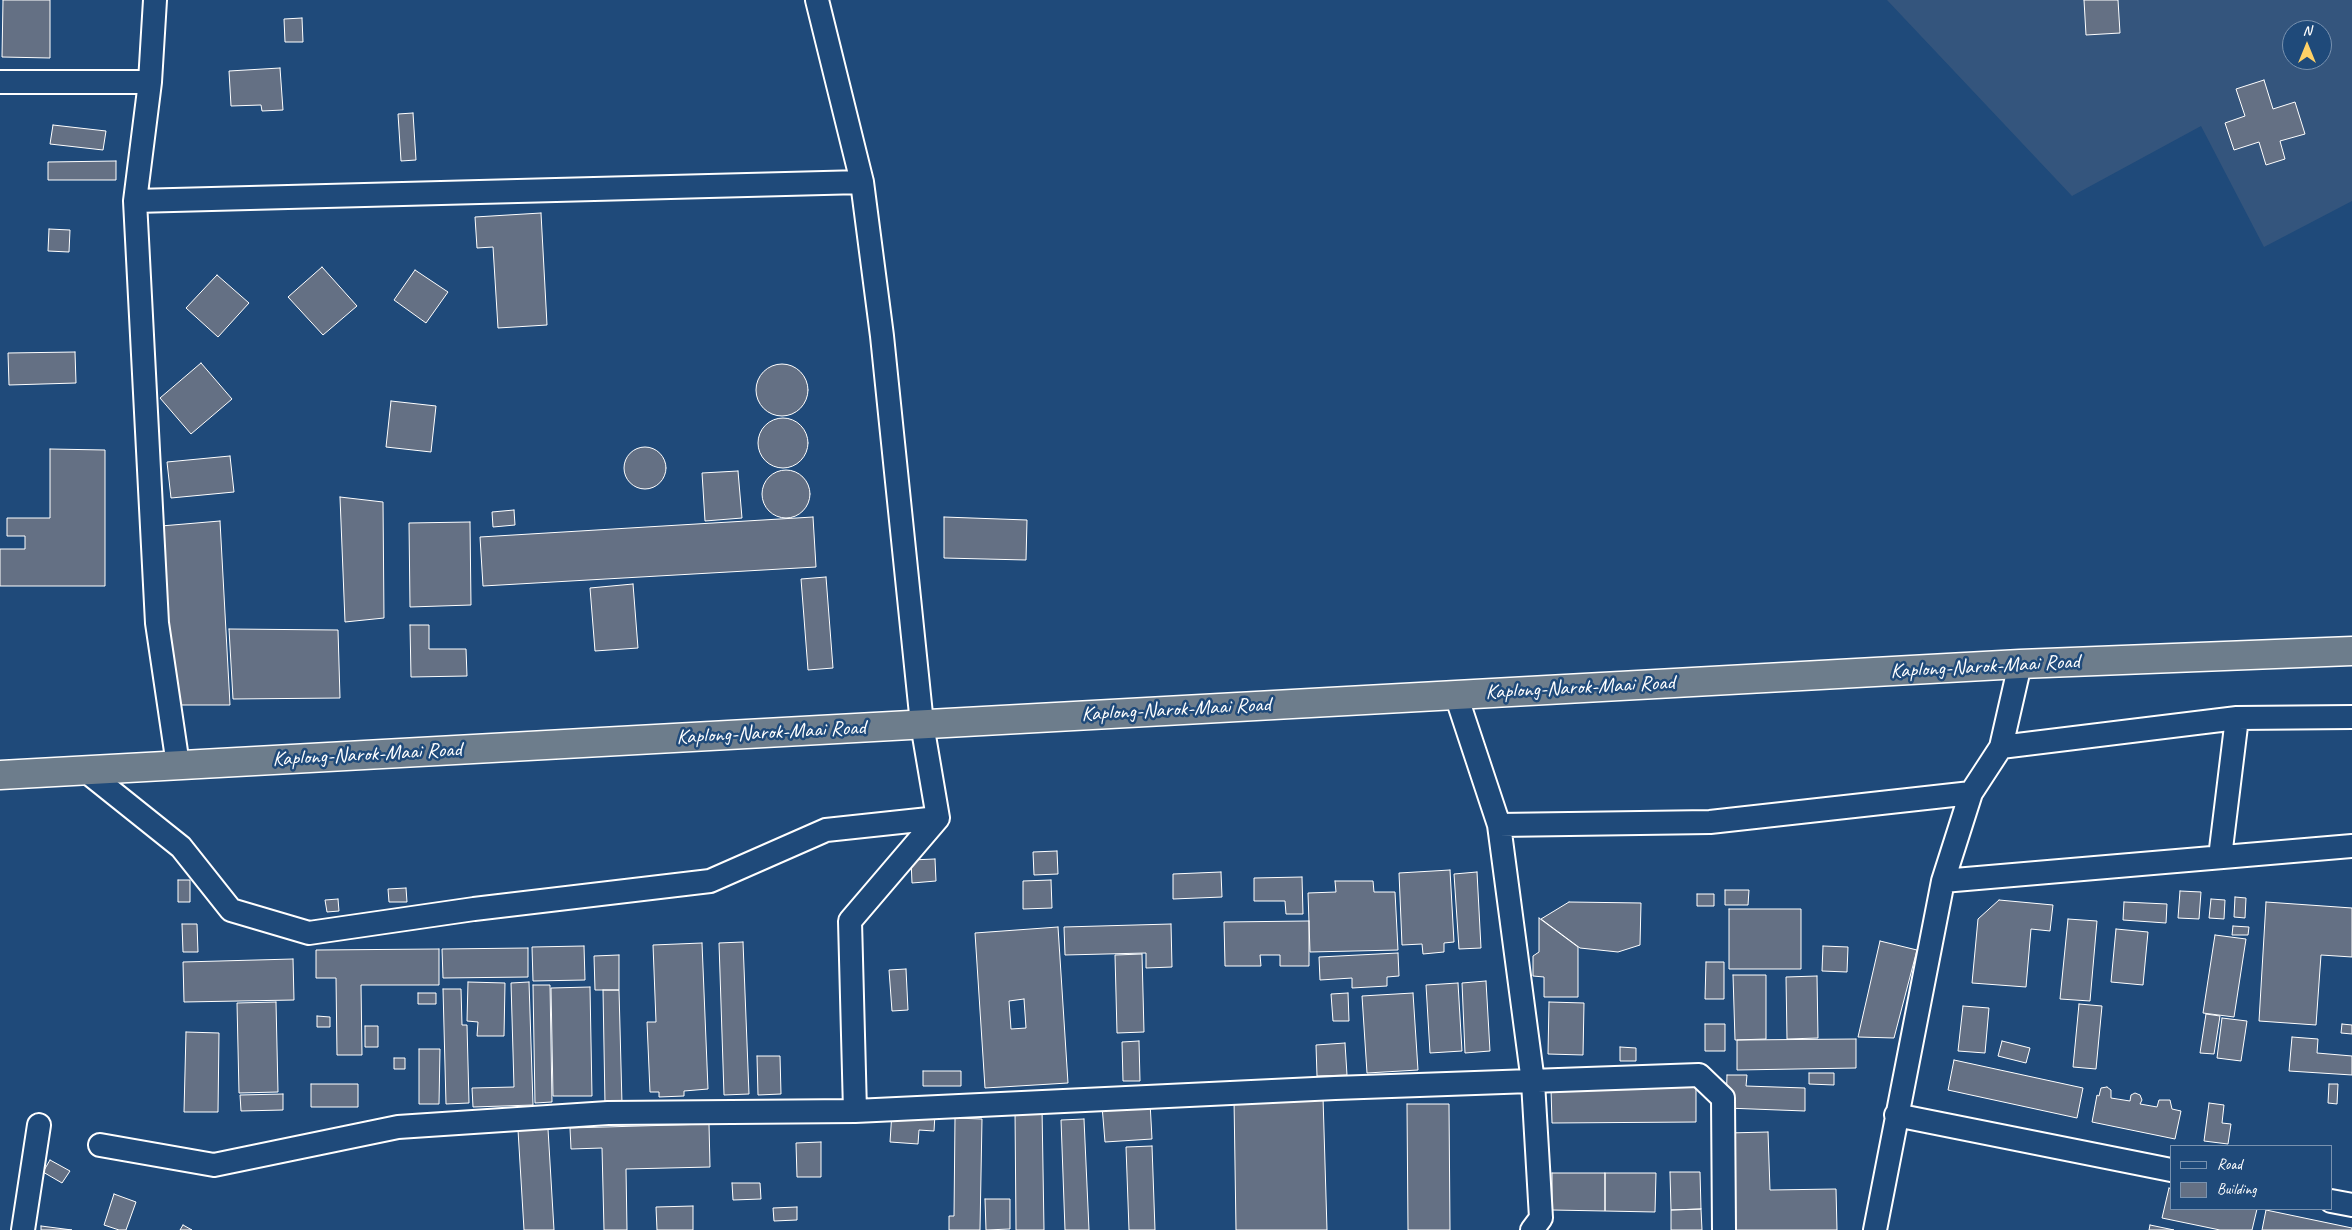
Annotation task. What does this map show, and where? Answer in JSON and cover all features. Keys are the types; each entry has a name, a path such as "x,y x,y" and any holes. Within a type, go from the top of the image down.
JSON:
{"highway":[{"name":"Kaplong-Narok-Maai Road","path":"0,775 2020,664 2352,651"}],"street":[{"path":"155,0 150,82 135,201 157,623 178,765"},
{"path":"817,0 862,182 882,336 922,724 938,818"},
{"path":"0,82 150,82"},
{"path":"135,201 862,182"},
{"path":"1875,1230 1943,881 1971,793 2001,747 2020,664"},
{"path":"1456,695 1499,825 1533,1082 1541,1218 1532,1230"},
{"path":"2001,747 2237,718 2352,717"},
{"path":"2220,857 2237,718"},
{"path":"86,771 181,847 231,910 309,933 474,909 710,882 826,830 938,818"},
{"path":"1499,825 1710,822 1971,793"},
{"path":"855,1111 850,921 938,818"},
{"path":"1943,881 2352,846"},
{"path":"100,1145 214,1165 398,1127 608,1113 855,1111 1335,1088 1533,1082 1699,1074 1723,1098 1724,1230"},
{"path":"1896,1115 2170,1170"},
{"path":"22,1230 39,1125"},
{"path":"2332,1201 2352,1205"}],"shaded area":[{"path":"1887,0 2352,0 2352,201 2264,247 2201,126 2072,196"}],"building":[{"path":"3,0 50,0 50,58 2,57"},
{"path":"2084,0 2118,0 2120,33 2086,35"},
{"path":"302,18 303,42 285,42 284,19"},
{"path":"280,68 283,110 262,111 261,105 231,106 229,71"},
{"path":"2264,80 2273,109 2295,102 2305,134 2280,141 2285,159 2266,165 2259,142 2234,150 2225,123 2245,116 2236,89"},
{"path":"413,113 416,160 401,161 398,114"},
{"path":"53,125 106,131 103,150 50,144"},
{"path":"116,161 116,180 48,180 48,162"},
{"path":"541,213 547,325 498,328 493,247 477,248 475,217"},
{"path":"49,229 70,230 69,252 48,251"},
{"path":"322,267 357,306 323,335 288,297"},
{"path":"415,270 448,292 426,323 394,300"},
{"path":"217,275 249,303 218,337 186,308"},
{"path":"75,352 76,383 9,385 8,353"},
{"path":"201,363 232,399 191,434 160,398"},
{"path":"782,364 792,366 800,372 806,380 808,390 806,400 800,408 792,414 782,416 772,414 764,408 758,400 756,390 758,380 764,372 772,366"},
{"path":"391,401 436,406 431,452 386,447"},
{"path":"778,418 788,418 801,425 808,438 808,448 801,461 788,468 778,468 769,464 762,457 758,448 758,438 762,429 769,422"},
{"path":"645,447 660,453 666,468 660,483 645,489 630,483 624,468 630,453"},
{"path":"50,449 105,450 105,586 0,586 0,549 25,549 25,536 7,536 7,518 50,518"},
{"path":"230,456 234,492 171,498 167,462"},
{"path":"786,470 795,472 803,477 808,485 810,494 808,503 803,511 795,516 786,518 777,516 769,511 764,503 762,494 764,485 769,477 777,472"},
{"path":"738,471 742,518 705,521 702,473"},
{"path":"340,497 383,502 384,618 345,622"},
{"path":"514,510 515,525 493,527 492,512"},
{"path":"813,517 816,567 483,586 480,537"},
{"path":"944,517 1027,520 1026,560 944,558"},
{"path":"220,521 230,705 175,705 161,526"},
{"path":"470,522 471,605 410,607 409,523"},
{"path":"826,577 833,668 808,670 801,579"},
{"path":"633,584 638,648 595,651 590,588"},
{"path":"410,625 429,625 429,649 466,649 467,676 411,677"},
{"path":"229,629 338,630 340,698 233,699"},
{"path":"1057,851 1058,874 1034,875 1033,852"},
{"path":"935,859 936,881 912,883 911,860"},
{"path":"1450,870 1454,942 1444,943 1444,952 1423,954 1422,944 1402,945 1399,873"},
{"path":"1221,872 1222,897 1173,899 1173,874"},
{"path":"1477,872 1481,948 1459,949 1454,874"},
{"path":"1302,877 1303,914 1286,914 1285,901 1254,901 1254,878"},
{"path":"178,880 190,880 190,902 178,902"},
{"path":"1051,880 1052,908 1023,909 1023,881"},
{"path":"1335,881 1373,881 1374,892 1395,892 1398,950 1310,952 1308,893 1336,892"},
{"path":"406,888 407,902 389,902 388,889"},
{"path":"1725,890 1749,890 1748,905 1725,905"},
{"path":"2180,891 2201,892 2199,919 2178,918"},
{"path":"1697,894 1714,894 1714,906 1697,906"},
{"path":"2235,897 2246,898 2245,918 2234,917"},
{"path":"338,899 339,911 327,912 325,900"},
{"path":"2211,899 2225,900 2224,919 2209,918"},
{"path":"1999,900 2053,905 2050,931 2031,929 2026,987 1972,983 1978,919"},
{"path":"1569,902 1641,903 1640,945 1618,952 1580,948 1541,919"},
{"path":"2124,902 2167,904 2166,923 2123,920"},
{"path":"2266,902 2352,908 2352,957 2321,955 2316,1025 2259,1021"},
{"path":"1729,909 1801,909 1801,969 1729,969"},
{"path":"1539,918 1578,947 1578,997 1544,997 1544,977 1533,976 1533,956 1539,952"},
{"path":"2068,919 2097,921 2090,1001 2060,999"},
{"path":"1309,921 1309,966 1280,966 1280,955 1260,955 1261,966 1225,966 1224,922"},
{"path":"182,924 197,924 198,952 183,952"},
{"path":"1171,924 1172,967 1146,968 1146,953 1065,955 1064,927"},
{"path":"2233,926 2249,927 2248,935 2232,935"},
{"path":"1058,927 1068,1083 985,1088 975,933","holes":["1024,999 1026,1028 1011,1029 1009,1001"]},
{"path":"2116,929 2148,932 2143,985 2111,982"},
{"path":"2215,935 2246,939 2234,1017 2203,1013"},
{"path":"1880,941 1917,950 1894,1038 1858,1037"},
{"path":"743,942 749,1094 724,1095 719,943"},
{"path":"702,943 708,1089 684,1091 684,1096 659,1097 659,1092 650,1092 647,1022 656,1022 653,945"},
{"path":"584,946 585,980 533,981 532,947"},
{"path":"1823,946 1848,947 1847,972 1822,971"},
{"path":"528,948 528,977 443,978 442,949"},
{"path":"439,949 439,985 361,985 362,1055 337,1055 336,978 316,978 316,950"},
{"path":"1398,953 1399,976 1387,977 1387,986 1352,988 1352,978 1320,980 1319,957"},
{"path":"1142,954 1144,1032 1117,1033 1115,955"},
{"path":"619,955 619,990 595,990 594,956"},
{"path":"293,959 294,1000 184,1002 183,962"},
{"path":"1706,962 1724,962 1724,999 1705,999"},
{"path":"906,969 908,1010 892,1011 889,970"},
{"path":"1733,975 1766,975 1766,1039 1735,1040"},
{"path":"1817,976 1818,1038 1787,1039 1786,977"},
{"path":"1486,981 1490,1051 1465,1053 1462,983"},
{"path":"468,982 505,983 504,1036 477,1036 478,1022 467,1021"},
{"path":"529,982 533,1105 473,1107 472,1088 514,1087 511,983"},
{"path":"1458,983 1462,1051 1430,1053 1426,985"},
{"path":"533,985 550,985 552,1102 535,1103"},
{"path":"590,987 592,1096 553,1096 551,988"},
{"path":"443,989 461,989 462,1025 467,1025 469,1103 446,1104"},
{"path":"603,990 619,990 622,1104 605,1104"},
{"path":"418,993 436,993 436,1004 418,1004"},
{"path":"1348,993 1349,1021 1333,1021 1331,994"},
{"path":"1413,993 1418,1070 1367,1073 1362,996"},
{"path":"276,1002 278,1092 239,1093 237,1003"},
{"path":"1549,1002 1584,1003 1583,1055 1548,1054"},
{"path":"2079,1004 2102,1006 2096,1069 2073,1067"},
{"path":"1963,1006 1989,1008 1985,1053 1958,1051"},
{"path":"2206,1014 2220,1016 2214,1054 2200,1053"},
{"path":"317,1016 330,1017 330,1027 317,1027"},
{"path":"2222,1018 2247,1021 2241,1061 2217,1058"},
{"path":"1705,1024 1725,1024 1725,1051 1705,1051"},
{"path":"2342,1024 2352,1025 2352,1034 2341,1033"},
{"path":"365,1026 378,1026 378,1047 365,1047"},
{"path":"186,1032 219,1033 218,1112 184,1112"},
{"path":"2292,1037 2318,1039 2317,1053 2352,1056 2352,1075 2289,1071"},
{"path":"1856,1039 1856,1068 1737,1070 1737,1040"},
{"path":"1139,1041 1140,1081 1123,1081 1122,1042"},
{"path":"2002,1041 2030,1048 2026,1063 1998,1056"},
{"path":"1345,1043 1347,1075 1317,1076 1316,1045"},
{"path":"1620,1047 1636,1048 1636,1061 1620,1061"},
{"path":"419,1049 440,1049 439,1104 419,1104"},
{"path":"757,1056 780,1056 781,1094 758,1095"},
{"path":"394,1058 405,1058 405,1069 394,1069"},
{"path":"1954,1060 2083,1088 2077,1118 1948,1090"},
{"path":"923,1071 961,1071 961,1086 923,1086"},
{"path":"1809,1073 1834,1073 1834,1085 1809,1084"},
{"path":"1727,1075 1747,1075 1746,1086 1805,1088 1805,1111 1726,1108"},
{"path":"311,1084 358,1084 358,1107 311,1107"},
{"path":"2329,1084 2338,1084 2337,1104 2328,1103"},
{"path":"1696,1087 1696,1122 1552,1123 1551,1089"},
{"path":"2107,1087 2111,1090 2111,1098 2130,1101 2131,1095 2135,1093 2140,1095 2142,1100 2140,1104 2157,1107 2159,1100 2170,1100 2172,1109 2181,1111 2175,1139 2092,1122 2097,1095 2099,1096 2101,1088"},
{"path":"283,1094 283,1110 241,1111 240,1095"},
{"path":"1323,1097 1327,1230 1236,1230 1234,1099"},
{"path":"1150,1102 1152,1139 1105,1142 1102,1106"},
{"path":"2209,1103 2224,1105 2222,1123 2231,1124 2228,1144 2204,1141"},
{"path":"1407,1104 1449,1104 1450,1230 1408,1230"},
{"path":"1015,1108 1042,1108 1044,1230 1016,1230"},
{"path":"892,1112 935,1114 934,1131 919,1130 918,1144 890,1142"},
{"path":"955,1118 982,1119 980,1230 949,1230 949,1216 954,1216"},
{"path":"1084,1119 1089,1230 1065,1230 1061,1120"},
{"path":"709,1124 710,1167 626,1169 627,1230 604,1230 602,1148 571,1149 570,1128"},
{"path":"548,1129 554,1230 524,1230 518,1130"},
{"path":"1768,1132 1770,1190 1836,1189 1837,1230 1730,1230 1728,1133"},
{"path":"821,1142 821,1177 797,1177 796,1143"},
{"path":"1152,1146 1155,1230 1129,1230 1126,1147"},
{"path":"50,1160 70,1171 62,1183 43,1172"},
{"path":"1670,1172 1700,1172 1701,1209 1671,1210"},
{"path":"1552,1173 1605,1173 1605,1211 1552,1210"},
{"path":"1605,1173 1656,1173 1655,1212 1605,1211"},
{"path":"732,1183 760,1183 761,1199 733,1200"},
{"path":"2169,1188 2170,1210 2257,1210 2252,1230 2220,1230 2162,1218"},
{"path":"114,1194 136,1202 126,1230 119,1230 104,1225"},
{"path":"985,1199 1010,1199 1010,1229 986,1230"},
{"path":"693,1206 693,1230 657,1230 656,1207"},
{"path":"797,1207 797,1220 774,1221 773,1208"},
{"path":"1701,1209 1702,1230 1671,1230 1671,1210"},
{"path":"2266,1210 2352,1228 2352,1230 2262,1230"},
{"path":"183,1225 192,1230 180,1230"},
{"path":"2150,1225 2174,1230 2149,1230"},
{"path":"41,1226 72,1230 41,1230"}]}
